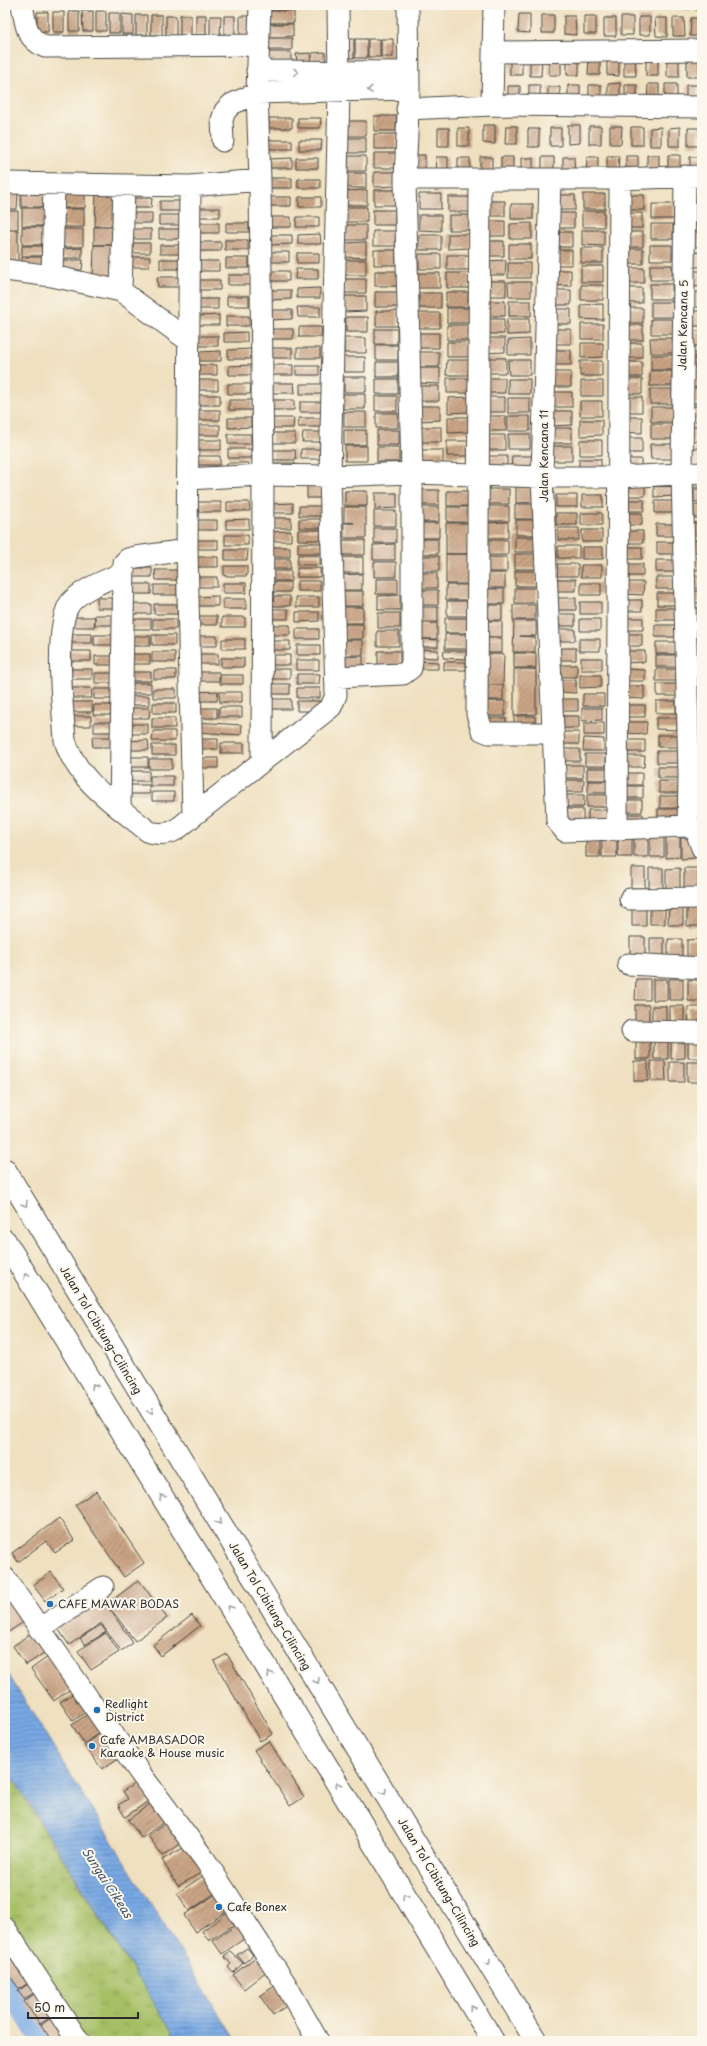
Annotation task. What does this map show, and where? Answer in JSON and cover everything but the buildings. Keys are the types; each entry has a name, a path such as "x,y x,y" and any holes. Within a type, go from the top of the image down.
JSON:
{"main road":[{"name":"Jalan Tol Cibitung–Cilincing","path":"5,1170 536,2041"},
{"path":"5,1241 251,1641 493,2041"},
{"path":"5,1929 78,2041"}],"street":[{"path":"22,5 29,34 34,42 45,47 259,45"},
{"path":"260,5 257,92 260,180 263,475 262,761"},
{"path":"124,572 78,596 70,603 63,622 61,641 65,740 69,753 75,764 95,786 149,832 160,834 177,830 331,707 336,695 330,476 338,82 338,5"},
{"path":"336,677 403,674 411,668 412,473 405,179 409,90 408,5"},
{"path":"492,105 494,5"},
{"path":"493,52 702,50"},
{"path":"257,71 409,90 492,105 702,107"},
{"path":"223,141 222,120 225,111 232,104 257,92 338,82"},
{"path":"405,179 620,179 693,176"},
{"name":"Jalan Kencana 5","path":"688,826 695,776 682,474 693,176"},
{"path":"480,179 478,721 482,730 489,733 552,733"},
{"name":"Jalan Kencana 11","path":"550,179 542,477 555,810 557,821 560,827 565,831 688,826"},
{"path":"616,830 620,179"},
{"path":"5,184 190,186 260,180"},
{"path":"52,276 54,184"},
{"path":"121,291 124,185"},
{"path":"190,186 187,550 193,816"},
{"path":"5,270 52,276 121,291 189,341"},
{"path":"188,479 263,475 330,476 412,473 478,476 618,477 702,473"},
{"path":"120,808 124,563 128,559 187,550"},
{"path":"688,826 696,831 702,848"},
{"path":"630,899 702,898"},
{"path":"628,964 702,968"},
{"path":"632,1031 702,1032"},
{"path":"5,1578 140,1773 205,1860 284,1983 318,2041"},
{"path":"39,1628 103,1587"}],"green space":[{"path":"5,1768 109,1933 180,2041 77,2041 5,1932"}],"water":[{"name":"Sungai Cikeas","path":"5,1669 236,2041 178,2041 5,1765"}],"waterway":[{"path":"5,1978 46,2041"}],"place":[{"name":"CAFE MAWAR BODAS","path":"50,1604"},
{"name":"Redlight District","path":"97,1710"},
{"name":"Cafe AMBASADOR Karaoke & House music","path":"92,1746"},
{"name":"Cafe Bonex","path":"219,1907"}]}
